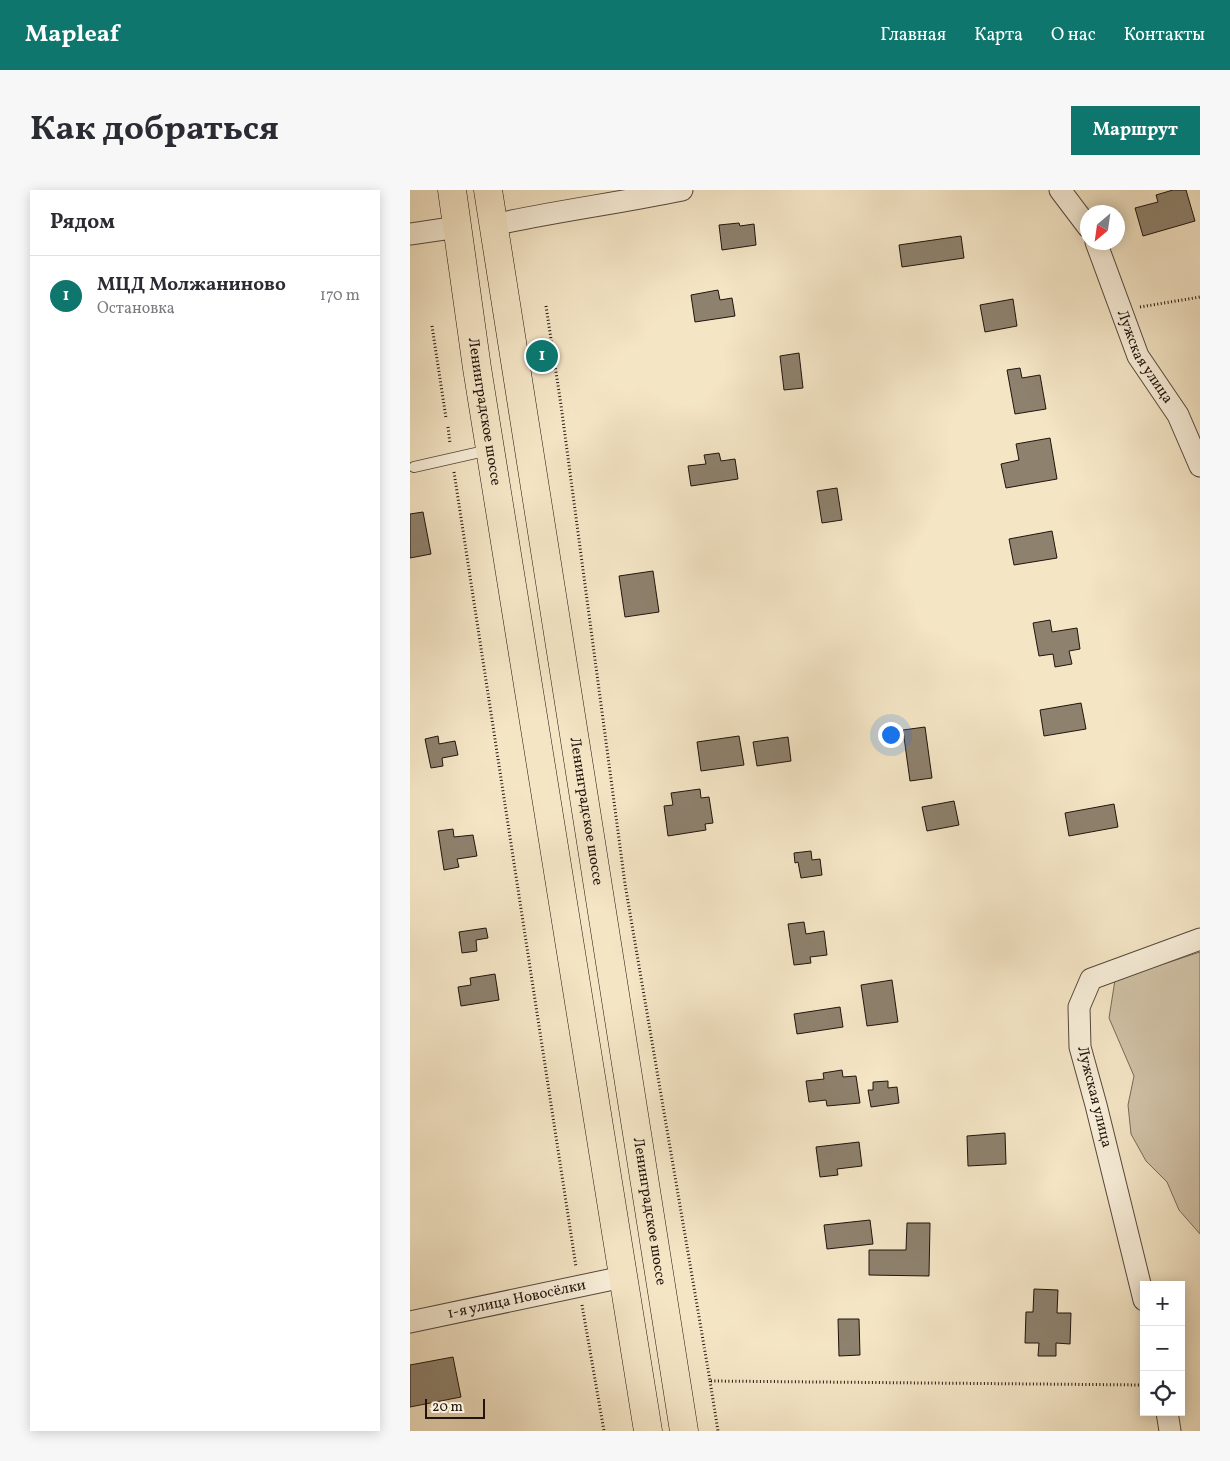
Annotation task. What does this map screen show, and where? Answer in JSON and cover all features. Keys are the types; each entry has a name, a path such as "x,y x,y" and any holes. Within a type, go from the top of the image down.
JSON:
{"highway":[{"name":"Ленинградское шоссе","path":"452,190 490,449 648,1431"},
{"name":"Ленинградское шоссе","path":"488,190 684,1431"}],"street":[{"path":"493,225 682,190"},
{"path":"1060,190 1080,216"},
{"path":"410,234 458,227"},
{"name":"Лужская улица","path":"1099,250 1138,356 1178,415 1200,466"},
{"name":"Лужская улица","path":"1140,1284 1080,1047 1079,1006 1091,979 1200,938"},
{"name":"1-я улица Новосёлки","path":"410,1322 623,1277"},
{"path":"1168,1416 1170,1431"}],"lane":[{"path":"414,467 490,449"}],"path":[{"path":"1122,310 1200,297"},
{"path":"546,306 625,884 718,1431"},
{"path":"432,326 446,418"},
{"path":"448,427 579,1286 604,1431"},
{"path":"710,1381 1140,1385"}],"shaded area":[{"path":"1200,952 1200,1234 1179,1210 1167,1182 1146,1161 1131,1134 1128,1105 1134,1076 1109,1018 1115,980"}],"building":[{"path":"1173,190 1186,190 1195,221 1143,236 1135,208 1158,202 1156,195"},
{"path":"739,223 740,226 754,224 756,245 722,250 719,225"},
{"path":"961,236 964,258 902,267 899,245"},
{"path":"718,290 720,300 732,298 735,316 695,322 691,295"},
{"path":"1013,299 1017,326 985,332 980,305"},
{"path":"799,353 803,388 784,390 780,356"},
{"path":"1020,368 1022,378 1040,375 1046,409 1015,414 1007,370"},
{"path":"1050,438 1057,479 1006,488 1001,464 1019,460 1016,444"},
{"path":"719,453 721,461 735,459 738,479 691,486 688,466 706,464 704,455"},
{"path":"837,488 842,520 822,523 817,491"},
{"path":"423,512 431,554 410,558 410,514"},
{"path":"1052,531 1057,558 1014,565 1009,539"},
{"path":"653,571 659,612 625,617 619,576"},
{"path":"1050,620 1052,632 1077,628 1080,649 1069,651 1072,664 1055,667 1053,654 1039,656 1033,623"},
{"path":"1081,703 1086,729 1044,736 1040,710"},
{"path":"925,727 932,778 910,781 903,730"},
{"path":"438,736 439,744 455,741 458,755 442,758 443,766 431,768 425,739"},
{"path":"739,736 744,765 701,771 697,742"},
{"path":"788,737 791,761 757,766 753,742"},
{"path":"700,789 701,798 709,797 713,823 705,824 706,830 668,836 664,806 673,805 671,793"},
{"path":"954,801 959,825 927,831 922,807"},
{"path":"1114,804 1118,827 1069,836 1065,813"},
{"path":"453,829 454,837 473,835 477,856 457,859 459,867 444,870 438,831"},
{"path":"811,851 812,860 820,859 822,875 801,878 798,862 795,863 794,853"},
{"path":"804,922 806,934 824,931 827,955 810,957 811,963 794,965 788,924"},
{"path":"486,928 488,938 476,940 477,951 462,953 459,932"},
{"path":"495,974 499,1000 461,1006 458,987 471,985 470,978"},
{"path":"892,980 898,1022 867,1026 861,985"},
{"path":"840,1007 843,1027 797,1034 794,1014"},
{"path":"842,1070 843,1077 856,1076 860,1103 827,1106 826,1100 809,1102 806,1081 824,1079 823,1073"},
{"path":"888,1081 888,1088 897,1087 899,1103 871,1107 868,1090 873,1090 873,1082"},
{"path":"1005,1133 1006,1164 968,1166 967,1136"},
{"path":"859,1142 862,1166 837,1169 838,1175 820,1177 816,1147"},
{"path":"870,1220 873,1244 827,1249 824,1225"},
{"path":"907,1223 930,1223 929,1276 869,1275 869,1250 906,1250"},
{"path":"1034,1289 1058,1290 1057,1313 1071,1313 1070,1344 1056,1343 1056,1356 1038,1356 1039,1343 1025,1343 1026,1312 1033,1312"},
{"path":"838,1319 859,1319 860,1355 839,1356"},
{"path":"453,1357 461,1397 410,1407 410,1365"}],"place":[{"name":"МЦД Молжаниново","path":"542,356"}]}
